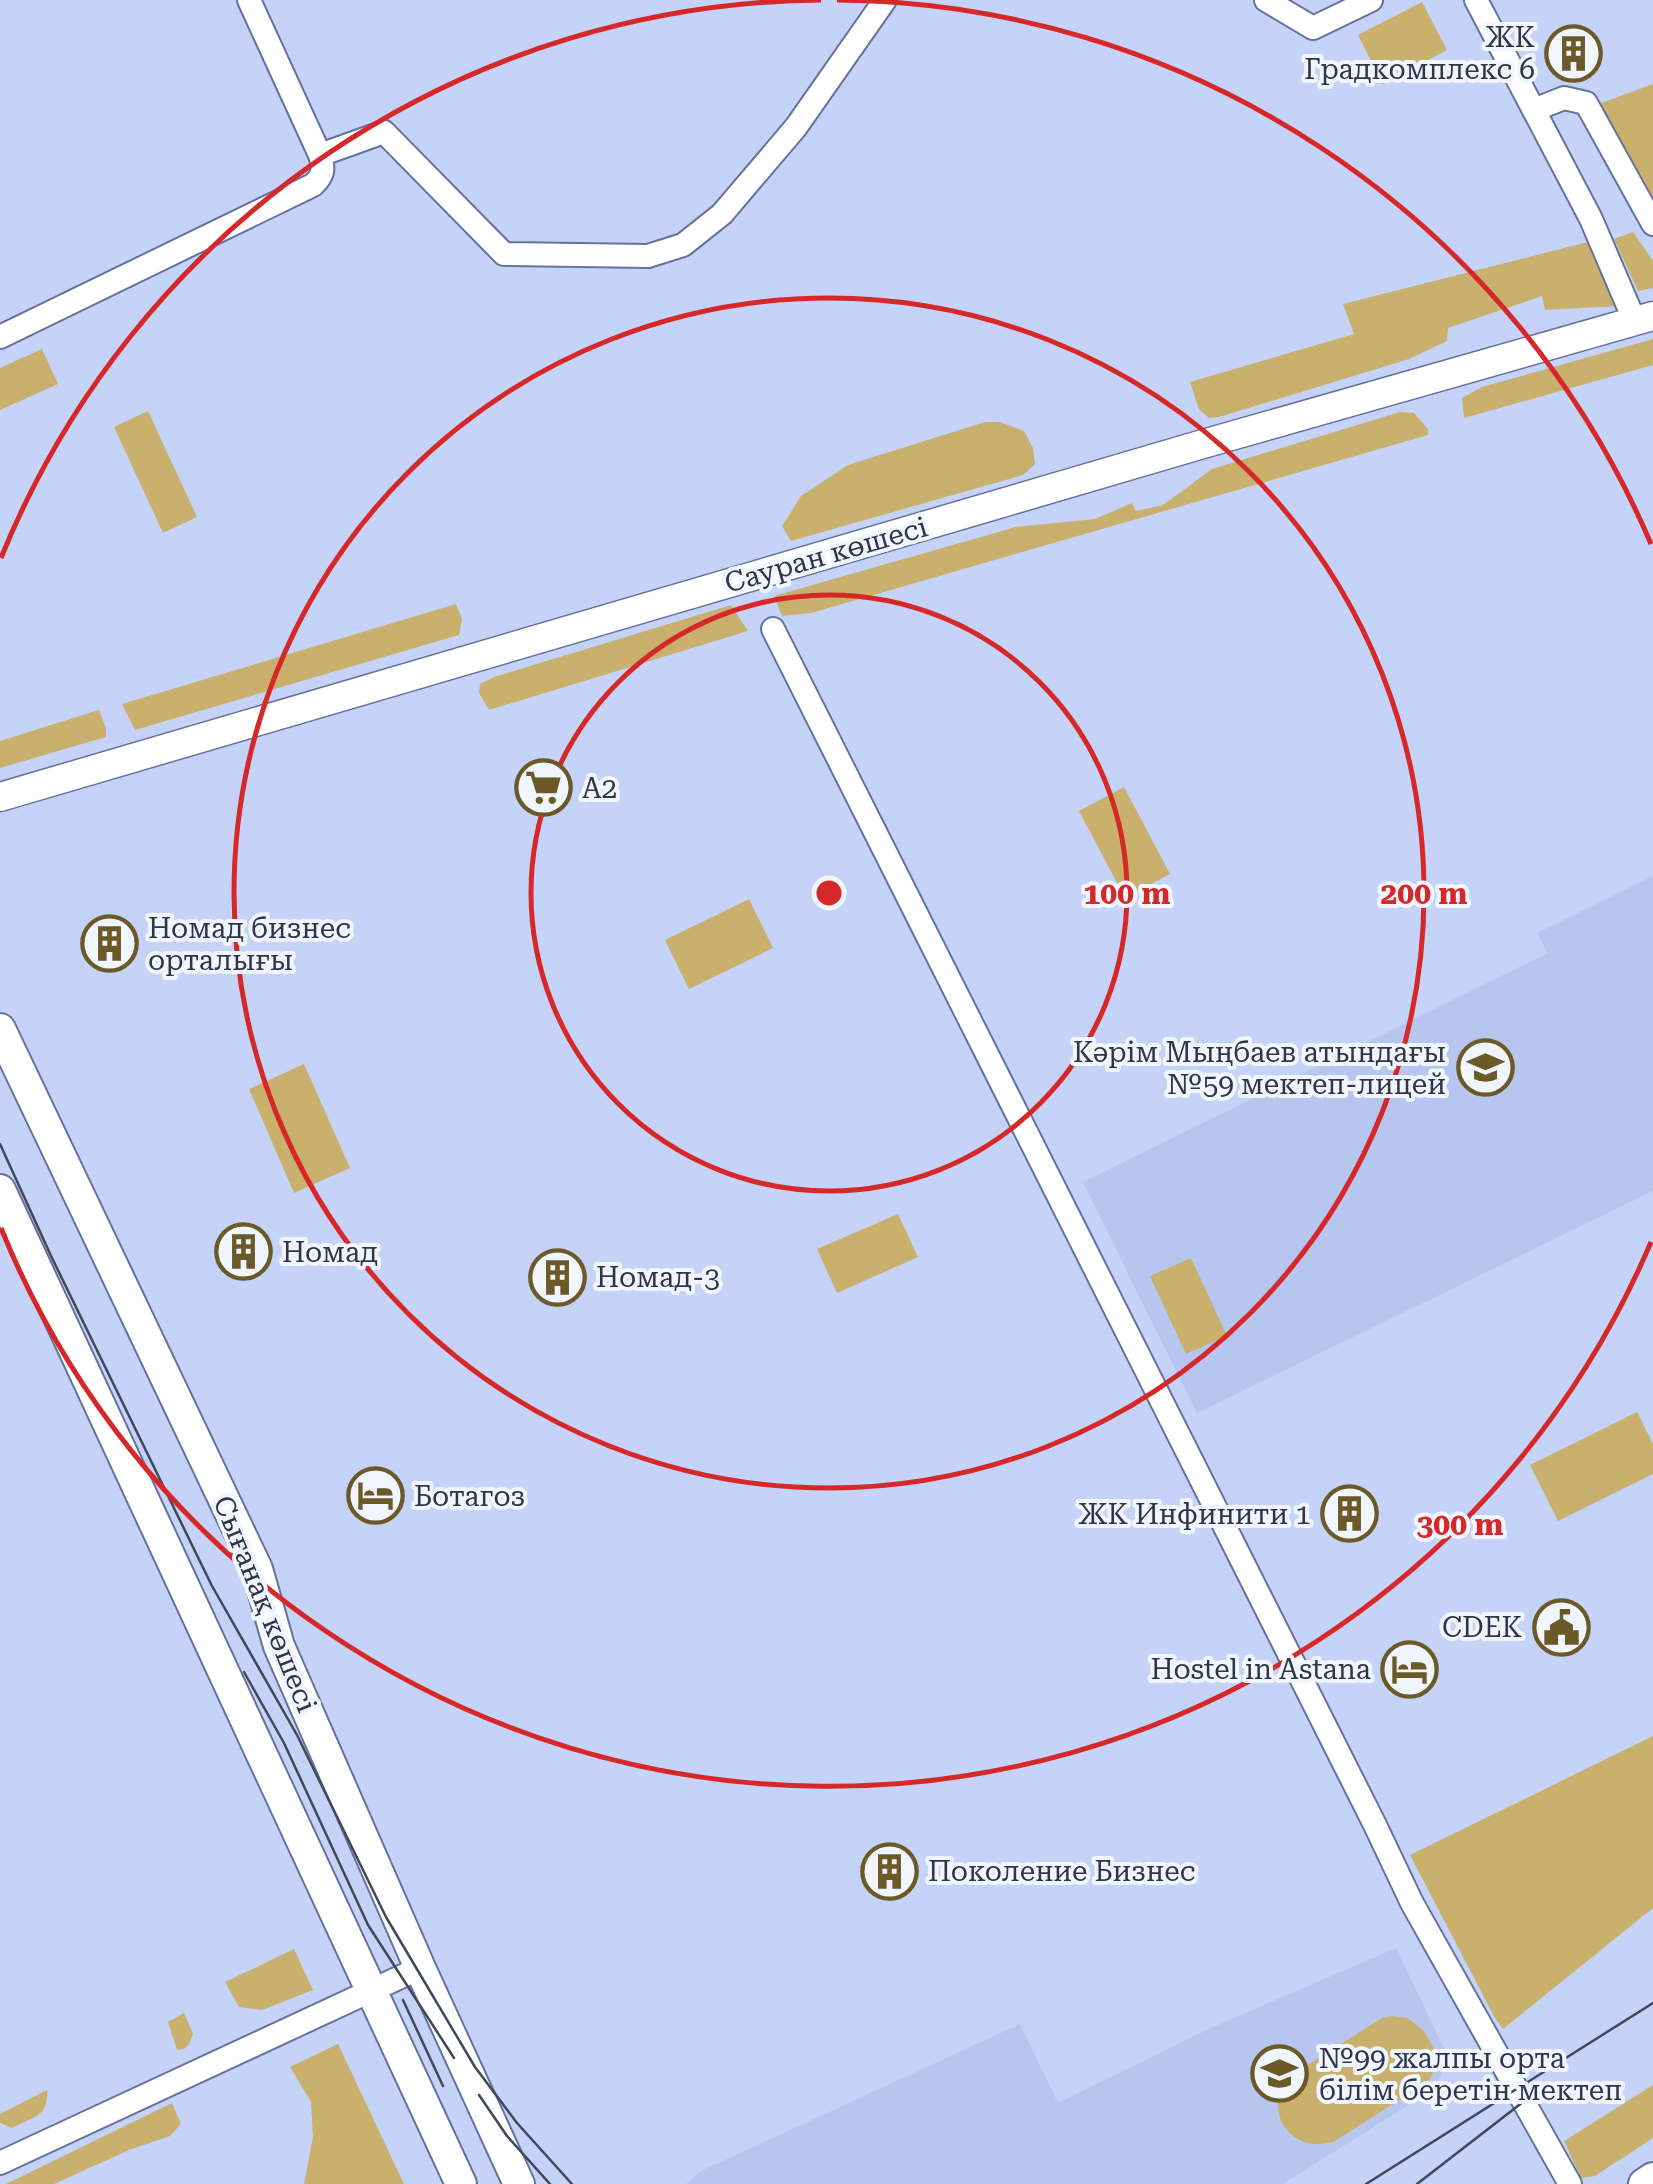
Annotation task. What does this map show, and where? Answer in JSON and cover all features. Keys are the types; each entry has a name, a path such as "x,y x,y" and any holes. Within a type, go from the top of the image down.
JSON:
{"main road":[{"name":"Сығанақ көшесі","path":"0,1029 257,1569 279,1646 519,2184"},
{"path":"0,1190 461,2184"},
{"path":"1644,2184 1653,2178"}],"street":[{"path":"0,336 313,185 320,178 324,168 320,155 249,0"},
{"path":"320,155 384,132 504,254 648,256 683,245 722,214 796,127 886,0"},
{"path":"1266,0 1313,28 1371,0"},
{"path":"1476,0 1644,319"},
{"path":"1534,110 1564,98 1586,103 1653,224"},
{"name":"Сауран көшесі","path":"0,797 1220,439 1644,319"},
{"path":"773,629 1412,1903 1570,2184"},
{"path":"0,2163 420,1968"}],"shaded area":[{"path":"1422,2 1447,50 1383,84 1358,35"},
{"path":"1653,84 1653,203 1596,105"},
{"path":"1633,232 1653,261 1653,288 1638,291 1614,239"},
{"path":"1592,241 1619,306 1545,310 1542,296 1448,328 1447,341 1409,359 1219,417 1209,418 1199,409 1190,382 1354,334 1343,304"},
{"path":"1653,339 1653,365 1464,418 1462,398 1482,387"},
{"path":"42,349 58,384 0,410 0,368"},
{"path":"148,411 197,517 163,533 114,427"},
{"path":"1400,412 1414,413 1428,429 1428,435 811,613 782,616 774,596 1016,527 1095,519 1132,503 1136,511 1163,505 1212,469"},
{"path":"985,422 1000,422 1024,431 1033,448 1035,464 1023,475 791,541 782,526 801,496 848,465"},
{"path":"456,604 462,619 459,635 135,730 122,704"},
{"path":"731,605 748,631 489,710 479,693 480,684 494,677"},
{"path":"99,710 106,737 0,768 0,741"},
{"path":"1124,787 1170,874 1125,898 1079,811"},
{"name":"Кәрім Мыңбаев атындағы №59 мектеп-лицей","path":"1653,876 1653,1191 1197,1413 1083,1182 1548,953 1537,933"},
{"path":"749,899 773,948 689,989 665,940"},
{"path":"304,1064 350,1168 294,1193 249,1089"},
{"path":"898,1214 918,1257 837,1293 817,1249"},
{"path":"1191,1258 1227,1336 1186,1354 1150,1276"},
{"path":"1637,1412 1653,1444 1653,1474 1558,1521 1530,1465"},
{"path":"1653,1736 1653,1908 1503,2029 1410,1855"},
{"name":"№99 жалпы орта білім беретін мектеп","path":"1396,1948 1449,2059 1434,2089 1283,2184 686,2184 701,2171 1020,2024 1058,2103 1213,2027"},
{"path":"294,1949 313,1990 262,2010 239,2007 225,1982"},
{"path":"184,2013 193,2034 184,2049 177,2050 168,2022"},
{"path":"1382,2018 1408,2018 1425,2032 1436,2053 1428,2082 1333,2142 1308,2143 1297,2139 1279,2115 1283,2085 1290,2076"},
{"path":"338,2044 404,2184 304,2184 313,2137 311,2102 290,2067"},
{"path":"1653,2085 1653,2138 1595,2176 1581,2178 1564,2141"},
{"path":"47,2090 45,2106 38,2115 12,2128 0,2123 0,2114"},
{"path":"172,2103 181,2124 170,2136 54,2184 6,2184"}],"tram line":[{"path":"0,1144 212,1586 297,1735 386,1917 475,2067 517,2123 572,2184"},
{"path":"244,1672 284,1743 368,1925 454,2058"},
{"path":"403,2000 443,2086"},
{"path":"1366,2184 1653,2003"},
{"path":"1417,2184 1541,2088"},
{"path":"479,2095 507,2136 550,2184"}],"place":[{"name":"ЖК Градкомплекс 6","path":"1574,53"},
{"name":"А2","path":"543,788"},
{"name":"Номад бизнес орталығы","path":"109,944"},
{"name":"Кәрім Мыңбаев атындағы №59 мектеп-лицей","path":"1485,1068"},
{"name":"Номад","path":"243,1252"},
{"name":"Номад-3","path":"557,1277"},
{"name":"Ботагоз","path":"375,1496"},
{"name":"ЖК Инфинити 1","path":"1350,1514"},
{"name":"CDEK","path":"1561,1627"},
{"name":"Hostel in Astana","path":"1410,1669"},
{"name":"Поколение Бизнес","path":"889,1871"},
{"name":"№99 жалпы орта білім беретін мектеп","path":"1280,2074"}]}
